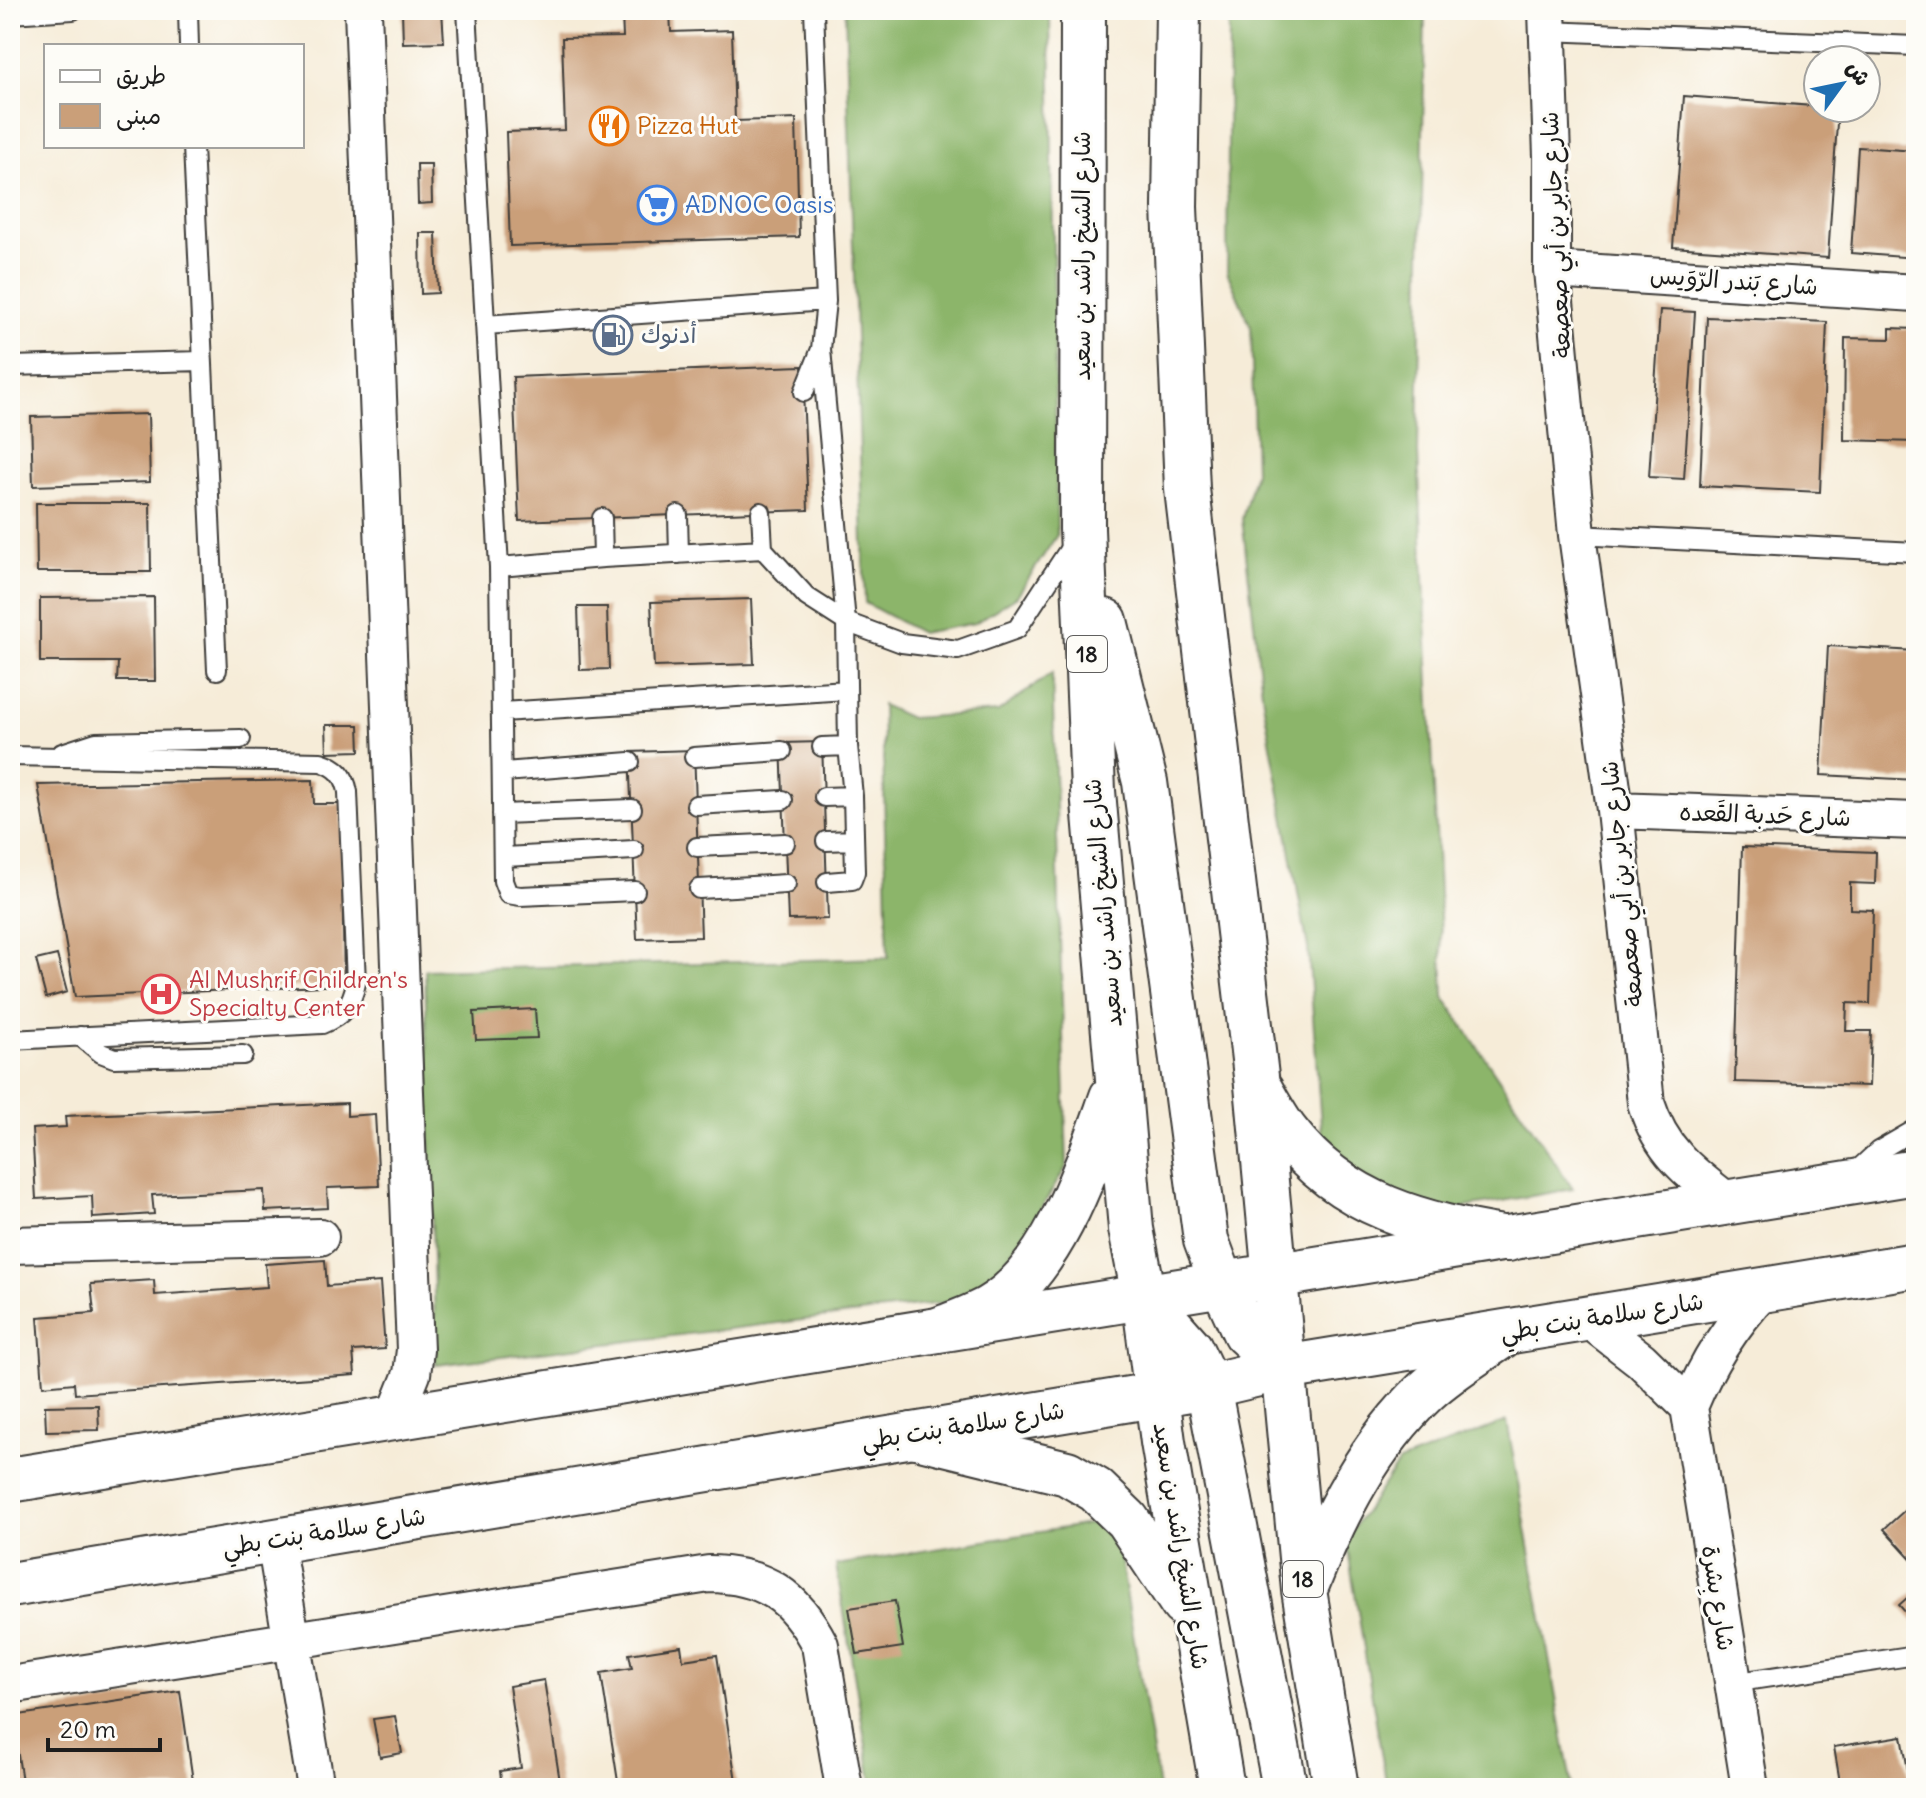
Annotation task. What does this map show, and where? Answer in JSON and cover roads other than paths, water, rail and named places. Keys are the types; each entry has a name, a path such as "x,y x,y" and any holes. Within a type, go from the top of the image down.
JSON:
{"main road":[{"name":"شارع الشيخ راشد بن سعيد","path":"1083,10 1082,529 1093,791 1131,1229 1222,1788"},
{"name":"18","path":"1178,10 1175,207 1187,489 1257,1085 1304,1590 1336,1788"},
{"path":"1082,529 1145,782 1206,1240 1245,1333 1284,1368"},
{"path":"943,1328 991,1307 1029,1274 1050,1244 1084,1175 1117,1084"},
{"path":"1257,1085 1288,1133 1323,1170 1361,1196 1407,1218 1508,1239"},
{"path":"13,1477 394,1419 1222,1283 1275,1278 1916,1172"},
{"name":"شارع سلامة بنت بطي","path":"10,1585 1157,1395 1284,1368 1916,1265"},
{"path":"1144,1296 1190,1348 1208,1386 1285,1788"},
{"path":"1304,1590 1331,1524 1387,1435 1426,1392 1506,1333"},
{"path":"912,1435 1067,1473 1096,1490 1127,1520 1193,1619"}],"street":[{"path":"363,10 415,1350 405,1398 394,1419"},
{"name":"شارع جابر بن أبي صعصعة","path":"1547,21 1552,270 1577,535 1615,810 1646,1103 1653,1124 1676,1160 1728,1202"},
{"name":"شارع بَندر الرّوَيس","path":"1552,270 1916,293"},
{"name":"شارع حَدبة القَعده","path":"1615,810 1916,821"},
{"path":"10,1245 320,1237"},
{"path":"1588,1319 1641,1360 1689,1407 1719,1345 1763,1291"},
{"name":"شارع بِشرة","path":"1689,1407 1750,1788"},
{"path":"275,1541 316,1788"},
{"path":"10,1685 709,1574 733,1574 755,1580 794,1605 820,1645 844,1788"}],"lane":[{"path":"10,14 73,10"},
{"path":"188,10 189,44"},
{"path":"467,10 499,567 503,881 508,894 520,896 635,891"},
{"path":"814,10 826,301 821,349 846,622 848,746 855,872 852,880 827,882"},
{"name":"شارع جابر بن أبي صعصعة","path":"1547,21 1916,46"},
{"path":"193,148 217,670"},
{"path":"485,325 826,301"},
{"path":"804,392 821,349"},
{"path":"10,366 202,361"},
{"path":"761,512 763,549 807,597 846,622 902,643 958,650 1017,629 1082,529"},
{"path":"678,515 679,554"},
{"path":"602,518 603,558"},
{"path":"1577,535 1916,552"},
{"path":"499,567 763,549"},
{"path":"502,712 847,690"},
{"path":"55,757 70,748 96,742 241,739"},
{"path":"822,747 848,746"},
{"path":"694,757 782,751"},
{"path":"10,756 321,762 340,772 348,792 356,983 346,1009 335,1019 322,1024 10,1040"},
{"path":"504,772 630,762"},
{"path":"824,797 853,796"},
{"path":"696,805 783,800"},
{"path":"502,814 632,809"},
{"path":"826,841 853,840"},
{"path":"697,847 785,843"},
{"path":"505,857 634,850"},
{"path":"699,889 786,884"},
{"path":"80,1036 101,1053 114,1058 243,1055"},
{"path":"1844,1184 1878,1151 1916,1129"},
{"path":"1732,1683 1916,1655"}],"place":[{"name":"Pizza Hut","path":"609,126"},
{"name":"ADNOC Oasis","path":"657,205"},
{"name":"أدنوك","path":"613,335"},
{"name":"Al Mushrif Children's Specialty Center","path":"161,994"}]}
